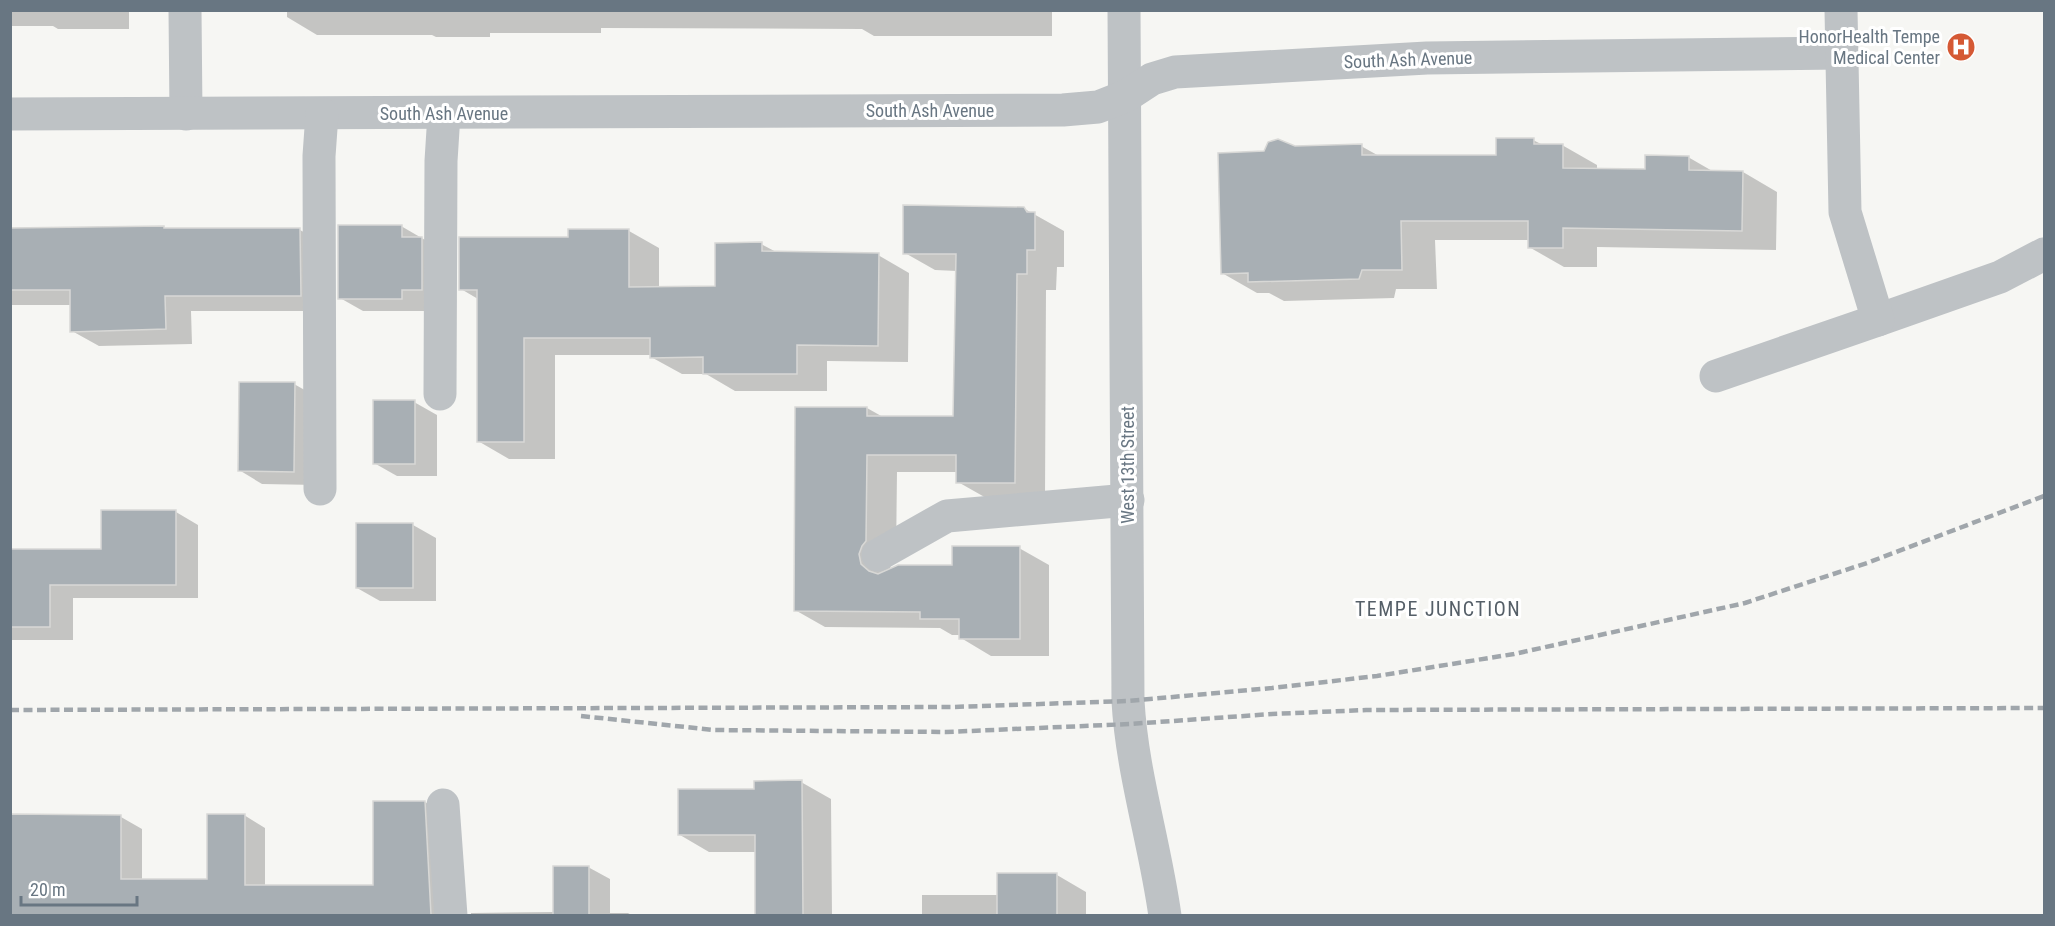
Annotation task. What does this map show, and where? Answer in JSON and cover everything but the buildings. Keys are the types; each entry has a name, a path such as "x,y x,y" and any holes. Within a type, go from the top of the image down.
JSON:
{"street":[{"path":"185,10 186,114"},
{"name":"West 13th Street","path":"1124,10 1130,724 1134,756 1165,915"},
{"path":"1841,10 1845,212 1878,320"},
{"name":"South Ash Avenue","path":"10,114 1064,111 1098,107 1126,96 1152,79 1175,72 1427,58 1842,53"},
{"path":"320,489 319,156 322,114"},
{"path":"440,394 441,161 444,114"},
{"path":"1716,376 2000,277 2044,254"},
{"path":"878,555 947,516 1128,500"},
{"path":"443,805 451,915"}],"railway":[{"path":"10,710 952,707 1128,701 1272,688 1377,676 1514,654 1745,603 1867,563 2044,496"},
{"path":"581,716 714,730 946,732 1366,710 2044,708"}],"place":[{"name":"HonorHealth Tempe Medical Center","path":"1961,47"}],"district":[{"name":"TEMPE JUNCTION","path":"1438,609"}]}
